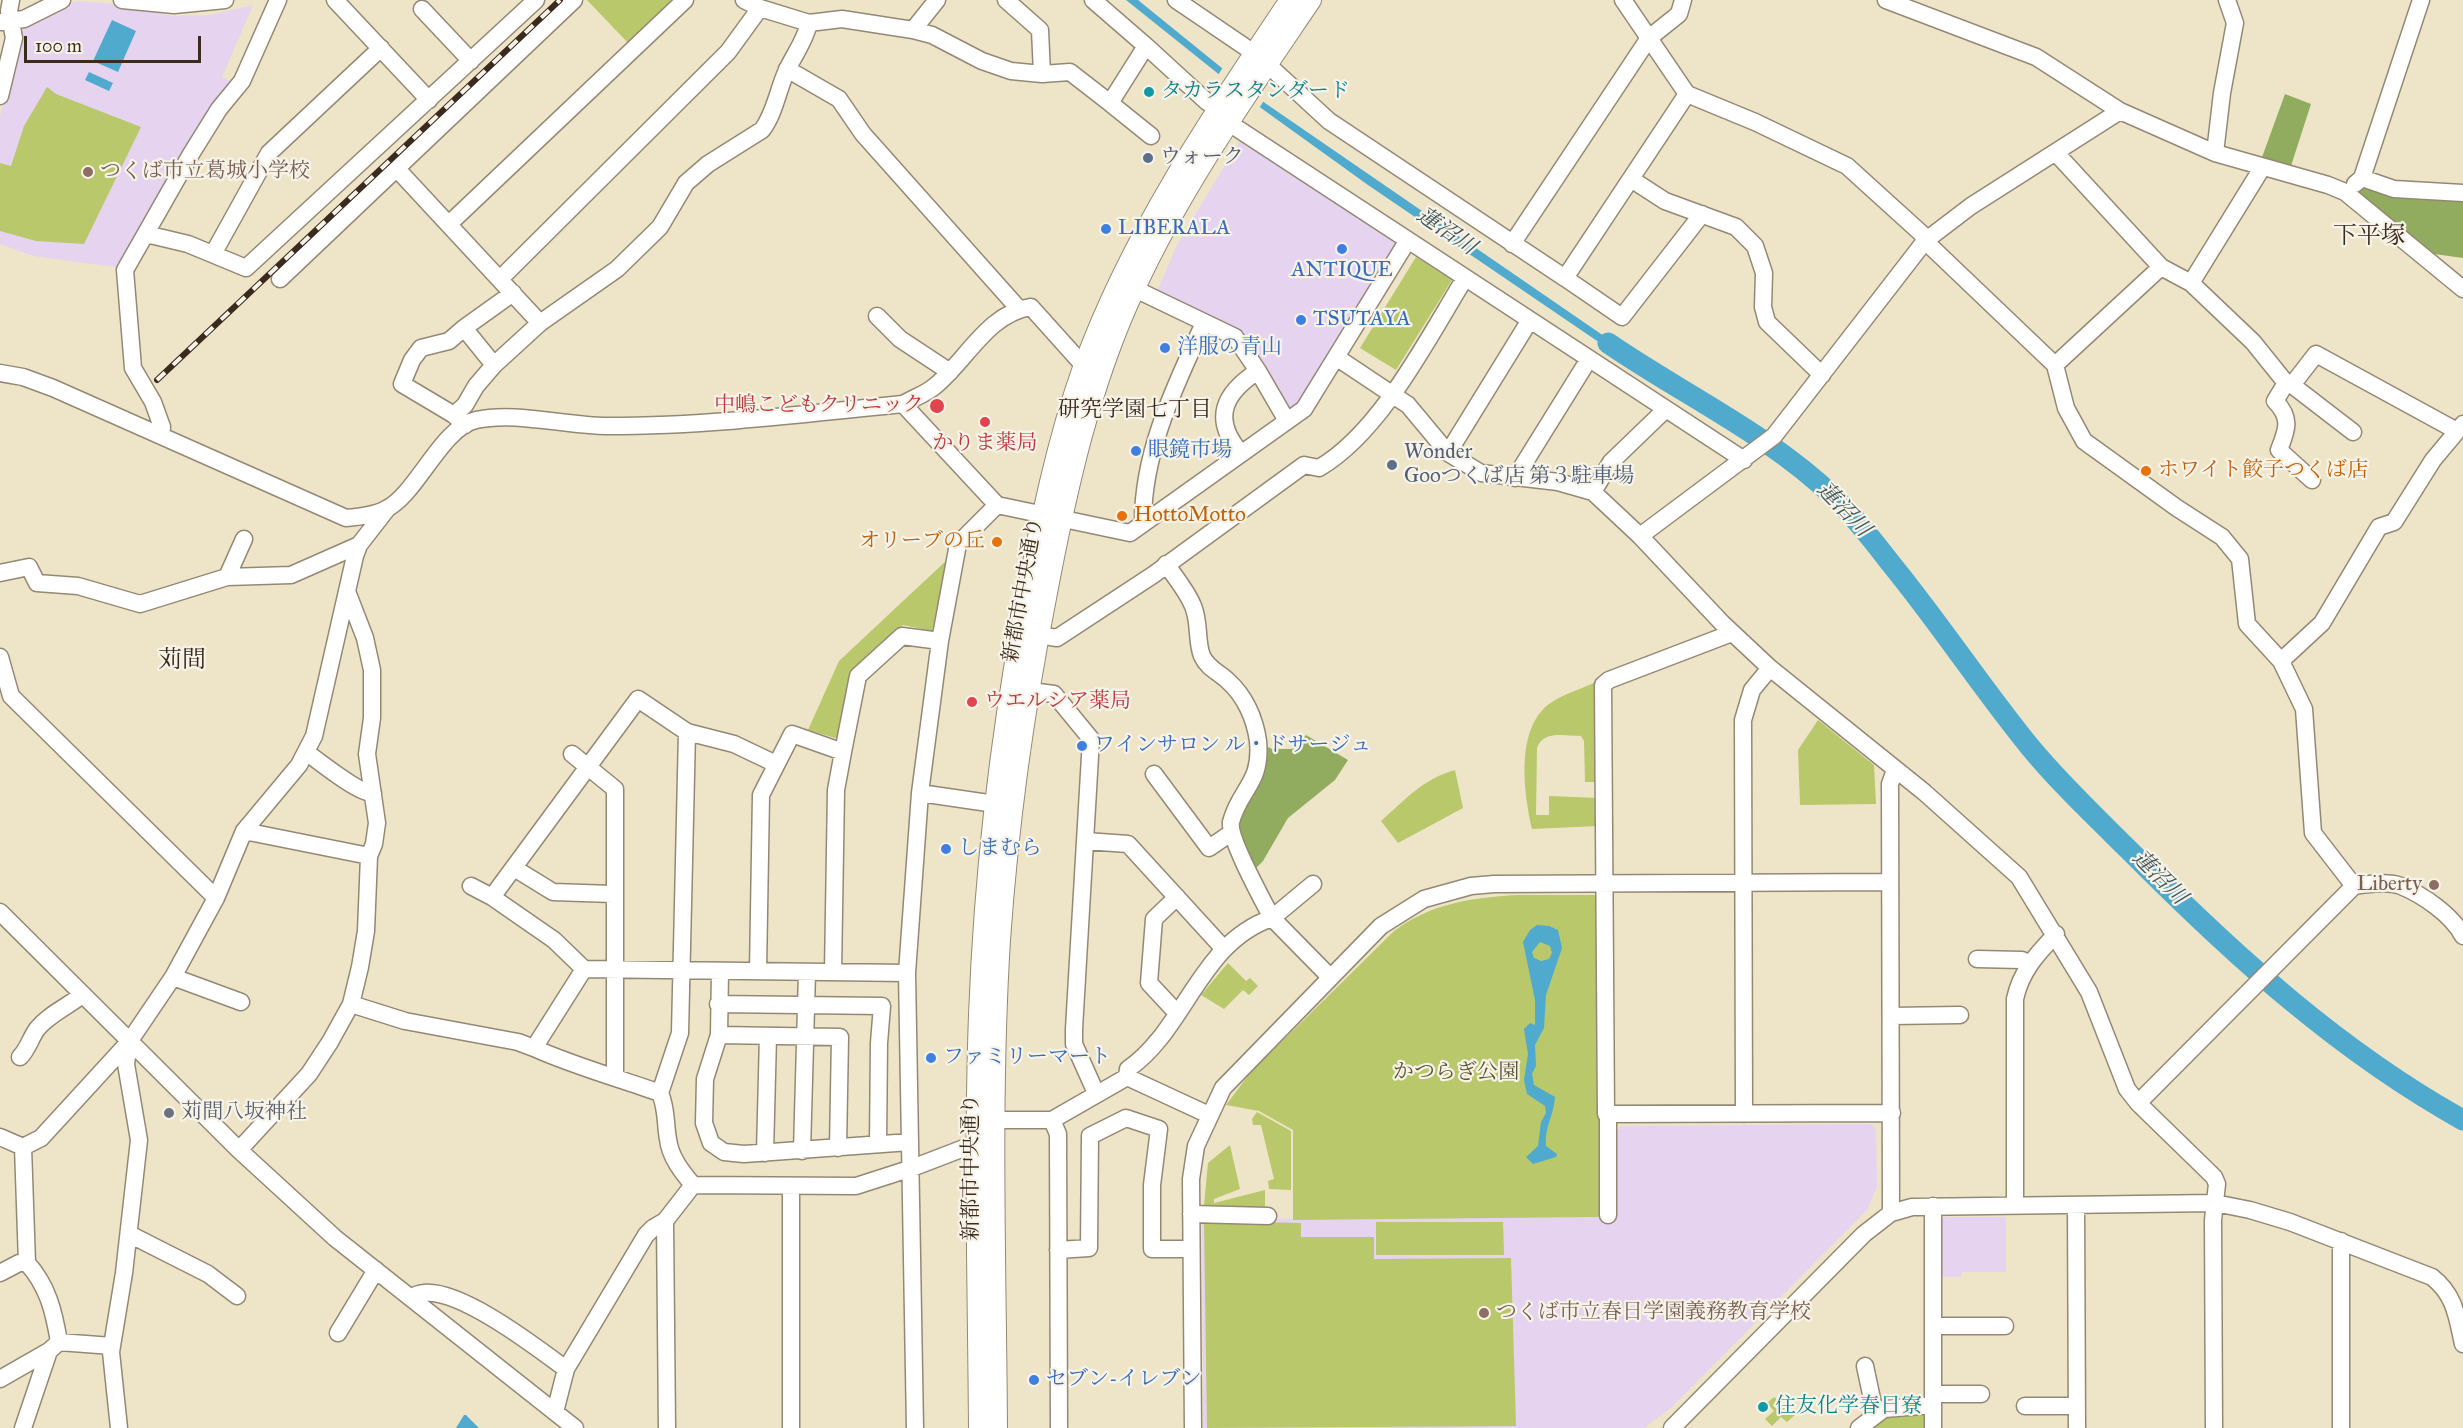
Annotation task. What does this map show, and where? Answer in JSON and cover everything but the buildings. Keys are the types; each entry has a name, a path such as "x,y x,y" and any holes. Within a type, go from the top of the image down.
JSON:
{"main road":[{"name":"新都市中央通り","path":"1257,65 1290,0"},
{"name":"新都市中央通り","path":"997,1428 995,1120 1000,942 1009,844 1038,635 1062,436 1084,366 1120,279 1177,174 1228,109 1257,65 1311,0"},
{"name":"新都市中央通り","path":"979,1428 977,1143 979,1012 995,804 1014,661 1052,516 1092,399 1135,289 1228,109"}],"street":[{"path":"0,96 14,38 6,22 11,0"},
{"path":"6,22 24,19 62,0"},
{"path":"122,0 158,2 222,0"},
{"path":"161,436 162,427 153,402 133,368 125,270 191,154 219,109 242,81 278,0"},
{"path":"335,0 429,100"},
{"path":"146,234 188,244 246,268 536,0"},
{"path":"280,279 574,0"},
{"path":"449,224 685,0"},
{"path":"744,0 760,8 809,23 843,20 913,30 1011,71 1042,74 1070,72 1151,136"},
{"path":"913,30 937,0"},
{"path":"1006,0 1040,30 1042,74"},
{"path":"1093,0 1200,96 1228,109 1408,240 1589,359 1666,409 1748,456"},
{"path":"1623,0 1687,93 1755,122 1847,166 1922,234 1925,241 2055,365 2066,408 2084,441 2177,508 2222,537 2240,559 2247,624 2281,661 2304,709 2313,833 2354,886"},
{"path":"1512,244 1649,38 1679,14 1683,0"},
{"path":"1886,0 2036,57 2120,111 2215,153 2328,185 2345,192 2463,289"},
{"path":"2215,153 2222,93 2235,23 2227,0"},
{"path":"2345,192 2362,178 2421,0"},
{"path":"422,3 471,61"},
{"path":"1186,3 1257,65 1329,121 1622,317 1702,214"},
{"path":"500,279 728,52 760,8"},
{"path":"24,1147 41,1138 129,1042 173,977 216,898 244,831 306,752 314,736 359,545 446,441 476,386 495,365 540,323 617,268 660,227 686,183 708,164 762,130 768,122 788,69 806,38 809,23"},
{"path":"1110,103 1146,46"},
{"path":"213,254 269,153 381,48"},
{"path":"788,69 839,99 853,115 863,134 1019,309"},
{"path":"1565,278 1687,93"},
{"path":"1640,536 1774,436 1925,241 1971,206 2120,111"},
{"path":"2056,153 2161,267 2191,283 2253,342 2289,384 2353,432"},
{"path":"2191,283 2262,168"},
{"path":"397,169 540,323"},
{"path":"2362,178 2394,189 2463,194"},
{"path":"1631,179 1665,201 1736,226 1755,246 1764,273 1763,307 1767,322 1822,375"},
{"path":"903,404 997,505 1130,533 1304,409 1408,240"},
{"path":"2055,365 2161,267"},
{"path":"1038,635 1057,638 1166,564 1304,465 1319,468 1330,461 1349,444 1393,393 1466,278"},
{"path":"1135,289 1235,337 1287,421"},
{"path":"513,293 449,341 421,348 412,360 402,384 459,420 502,418 606,426 757,420 903,404 934,387 992,326 1019,309 1030,307 1084,366"},
{"path":"877,316 900,339 950,372"},
{"path":"1448,453 1530,320"},
{"path":"1143,524 1143,504 1164,409 1204,323"},
{"path":"464,328 495,365"},
{"path":"2281,661 2322,623 2379,527 2394,522 2433,460 2460,428 2316,354 2275,401 2287,420 2288,429 2279,450 2312,480"},
{"path":"1336,357 1393,393 1408,405 1448,453 1481,473 1558,482 1593,492 1640,536 1732,633 1770,668 1924,792 2019,877 2056,934 2089,992 2127,1089 2138,1103 2214,1177 2217,1184 2212,1220 2214,1428"},
{"path":"1515,478 1589,359"},
{"path":"1240,453 1225,430 1223,420 1226,405 1241,382 1258,371"},
{"path":"0,373 37,382 346,518 387,509"},
{"path":"1593,492 1611,462 1666,409"},
{"path":"915,1428 907,973 920,793 940,640 958,544 997,505"},
{"path":"227,577 244,539"},
{"path":"0,573 29,567 37,583 78,586 140,604 227,577 291,575 359,545"},
{"path":"1166,564 1194,607 1202,656 1213,671 1228,681 1254,719 1258,744 1257,772 1231,822 1231,833 1272,918 1330,977"},
{"path":"239,1150 309,1074 351,1004 366,931 369,856 374,844 377,823 367,754 372,718 372,670 366,638 348,593"},
{"path":"1608,1215 1603,685 1609,680 1732,633"},
{"path":"833,972 836,790 858,676 902,636 940,640"},
{"path":"0,657 6,699 216,898"},
{"path":"1744,1114 1743,720 1752,690 1770,668"},
{"path":"1030,691 1054,694 1091,739 1074,1044 1096,1093"},
{"path":"492,897 586,766 638,699 687,732 734,744 776,764"},
{"path":"687,732 681,1033 660,1092 666,1106 668,1142 679,1167 693,1185"},
{"path":"758,971 761,795 792,734 843,752"},
{"path":"306,752 368,793 374,793"},
{"path":"572,753 615,789 613,894 615,1077"},
{"path":"1891,1213 1889,882 1890,784 1895,770"},
{"path":"1154,774 1209,848 1231,833"},
{"path":"920,793 995,804"},
{"path":"244,831 369,856"},
{"path":"1086,841 1128,844 1224,949"},
{"path":"514,868 553,892 613,894"},
{"path":"1193,1428 1191,1214 1196,1146 1223,1088 1381,926 1410,906 1439,894 1494,884 1889,882"},
{"path":"2138,1103 2354,886 2373,883 2400,886 2447,916 2463,936"},
{"path":"1127,1077 1128,1069 1154,1046 1203,973 1224,949 1246,931 1272,918 1313,884"},
{"path":"471,886 492,897 554,940 584,969 907,973"},
{"path":"1176,1012 1149,983 1154,919 1177,897"},
{"path":"0,912 239,1150 335,1238 575,1428"},
{"path":"2015,1204 2015,999 2018,984 2029,963 2056,934"},
{"path":"1977,959 2022,960 2029,963"},
{"path":"534,1048 584,969"},
{"path":"720,971 719,1035 705,1079 703,1101 704,1123 711,1143 724,1152 765,1153 910,1142"},
{"path":"802,1151 807,972"},
{"path":"173,977 242,1002"},
{"path":"20,1057 29,1048 36,1031 54,1012 82,995"},
{"path":"351,1004 405,1021 519,1042 566,1063 660,1092"},
{"path":"718,1004 882,1006 879,1043 878,1144"},
{"path":"1891,1016 1960,1015"},
{"path":"719,1035 840,1037 838,1148"},
{"path":"765,1153 768,1036"},
{"path":"119,1428 112,1346 129,1234 139,1140 126,1064 129,1042"},
{"path":"995,1120 1052,1120 1127,1077"},
{"path":"1127,1077 1209,1114"},
{"path":"1608,1114 1892,1113"},
{"path":"1058,1250 1089,1248 1090,1136 1126,1118 1159,1129 1152,1185 1152,1249 1191,1249"},
{"path":"1052,1120 1058,1134 1059,1428"},
{"path":"0,1137 24,1147"},
{"path":"693,1185 791,1187 856,1185 912,1168 977,1143"},
{"path":"23,1428 54,1347 54,1312 42,1279 27,1263 24,1147"},
{"path":"555,1412 566,1369 646,1235 665,1221 693,1185"},
{"path":"791,1187 791,1428"},
{"path":"1672,1428 1864,1234 1891,1213 1933,1206 2215,1203 2250,1210 2340,1241 2418,1271 2444,1287 2463,1289"},
{"path":"2076,1205 2077,1428"},
{"path":"1933,1206 1933,1428"},
{"path":"1191,1214 1268,1216"},
{"path":"665,1221 667,1428"},
{"path":"129,1234 208,1274 237,1296"},
{"path":"2340,1241 2341,1428"},
{"path":"0,1273 19,1263 27,1263"},
{"path":"338,1333 376,1270"},
{"path":"2444,1287 2455,1307 2463,1344"},
{"path":"410,1297 424,1293 443,1296 498,1320 566,1369"},
{"path":"1933,1326 2005,1326"},
{"path":"0,1379 54,1347 112,1346"},
{"path":"1865,1366 1875,1413"},
{"path":"1859,1428 1875,1413 1892,1407 1981,1394"},
{"path":"2025,1406 2077,1406"}],"shaded area":[{"name":"つくば市立葛城小学校","path":"78,1 115,4 172,16 211,15 253,5 222,77 233,82 122,268 33,256 0,244 0,116 20,37 24,27 66,4"},
{"path":"1242,137 1400,242 1300,403 1290,410 1239,331 1156,294 1178,243"},
{"name":"つくば市立春日学園義務教育学校","path":"1871,1124 1876,1128 1877,1187 1867,1210 1672,1407 1644,1428 1203,1428 1202,1219 1614,1217 1613,1129 1620,1129 1620,1126"},
{"path":"1943,1217 2006,1217 2006,1272 1962,1272 1961,1277 1939,1277 1939,1220"}],"green space":[{"path":"587,0 679,0 630,45"},
{"path":"47,87 56,94 141,127 84,244 36,241 0,231 0,163 11,166 24,126"},
{"path":"2285,94 2311,104 2290,169 2261,160"},
{"path":"2366,184 2463,199 2463,258 2427,253 2357,199 2359,189"},
{"path":"1416,257 1452,280 1396,370 1360,348"},
{"path":"948,559 940,620 935,619 932,631 903,625 853,673 841,736 835,738 808,730 839,661"},
{"path":"1596,682 1598,782 1585,782 1584,741 1581,736 1549,736 1540,742 1537,748 1536,815 1549,815 1549,796 1598,798 1598,826 1532,829 1525,780 1527,745 1531,729 1538,715 1549,704 1566,694"},
{"path":"1818,720 1874,765 1876,804 1800,805 1798,750"},
{"path":"1306,735 1348,760 1335,780 1288,818 1263,861 1254,870 1236,828 1260,743 1272,749 1292,749"},
{"path":"1455,770 1463,808 1398,843 1381,821 1424,784"},
{"name":"かつらぎ公園","path":"1517,895 1594,895 1600,900 1599,1217 1293,1220 1293,1130 1259,1111 1226,1105 1250,1073 1394,931 1437,908 1468,900"},
{"path":"1228,963 1246,981 1250,978 1258,986 1249,995 1243,990 1224,1009 1201,995"},
{"path":"1257,1112 1291,1131 1291,1190 1269,1189 1268,1181 1274,1179 1261,1125 1253,1125 1252,1119"},
{"path":"1230,1145 1240,1189 1214,1199 1214,1203 1265,1190 1265,1210 1208,1208 1204,1205 1208,1163"},
{"path":"1204,1221 1301,1223 1301,1237 1374,1237 1374,1259 1511,1258 1516,1426 1207,1428"},
{"path":"1376,1222 1503,1222 1504,1255 1376,1255"},
{"path":"1774,1397 1796,1414 1787,1422 1781,1417 1772,1426 1765,1419 1774,1411 1767,1403"},
{"path":"1923,1411 1928,1416 1928,1428 1867,1428 1883,1415"}],"water":[{"path":"1126,0 1138,0 1265,103 1633,356 1628,362 1368,185 1261,108"},
{"path":"112,20 136,31 118,72 93,61"},
{"path":"89,72 113,83 109,91 85,80"},
{"path":"1537,925 1549,926 1558,930 1562,948 1546,995 1544,1028 1535,1045 1536,1066 1532,1074 1534,1085 1555,1097 1546,1133 1546,1146 1557,1154 1556,1157 1533,1164 1526,1157 1538,1146 1541,1122 1546,1113 1545,1106 1527,1094 1524,1080 1528,1054 1524,1029 1530,1023 1535,1025 1535,1000 1523,942 1530,930","holes":["1540,942 1550,946 1552,953 1549,959 1541,961 1534,958 1532,952"]},
{"path":"2417,1090 2463,1115 2463,1126 2412,1097"},
{"path":"466,1415 479,1428 456,1428"}],"pier":[{"path":"1224,66 1265,99 1258,110 1216,78"}],"waterway":[{"name":"蓮沼川","path":"1608,343 1754,434 1809,475 1835,498 1865,530 1910,587 2030,747 2098,819 2215,933 2292,1002 2375,1065 2463,1120"}],"railway":[{"path":"157,380 560,0"}],"place":[{"name":"タカラスタンダード","path":"1149,92"},
{"name":"ウォーク","path":"1148,158"},
{"name":"つくば市立葛城小学校","path":"88,172"},
{"name":"LIBERALA","path":"1106,229"},
{"name":"ANTIQUE","path":"1342,249"},
{"name":"TSUTAYA","path":"1301,320"},
{"name":"洋服の青山","path":"1165,348"},
{"name":"中嶋こどもクリニック","path":"937,406"},
{"name":"かりま薬局","path":"985,422"},
{"name":"眼鏡市場","path":"1136,451"},
{"name":"Wonder Gooつくば店 第３駐車場","path":"1392,465"},
{"name":"ホワイト餃子つくば店","path":"2146,471"},
{"name":"HottoMotto","path":"1122,516"},
{"name":"オリーブの丘","path":"997,542"},
{"name":"ウエルシア薬局","path":"972,702"},
{"name":"ワインサロン ル・ドサージュ","path":"1082,746"},
{"name":"しまむら","path":"946,849"},
{"name":"Liberty","path":"2434,885"},
{"name":"ファミリーマート","path":"931,1058"},
{"name":"苅間八坂神社","path":"169,1113"},
{"name":"つくば市立春日学園義務教育学校","path":"1484,1313"},
{"name":"セブン-イレブン","path":"1034,1380"},
{"name":"住友化学春日寮","path":"1763,1407"}],"district":[{"name":"下平塚","path":"2369,237"},
{"name":"研究学園七丁目","path":"1135,411"},
{"name":"苅間","path":"182,661"}]}
